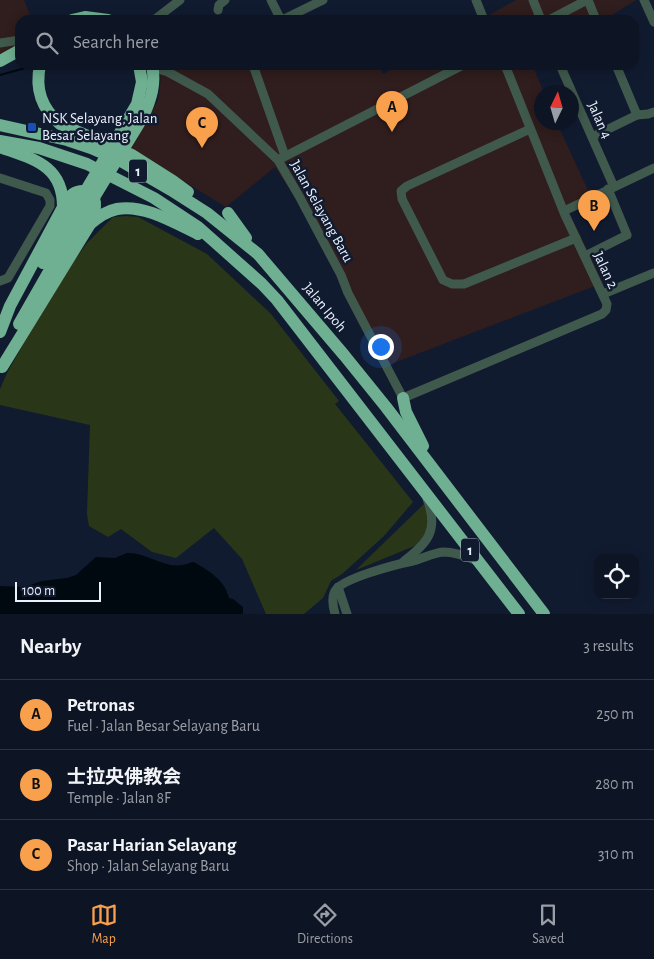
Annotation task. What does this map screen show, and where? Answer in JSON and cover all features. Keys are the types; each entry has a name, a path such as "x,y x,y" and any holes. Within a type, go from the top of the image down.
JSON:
{"highway":[{"path":"0,60 15,52"},
{"path":"39,70 38,84 42,102 51,116 60,124 132,155 173,180 203,204 239,238"},
{"path":"1,368 12,337 47,265 137,104 142,82 140,70"},
{"path":"2,327 47,265 143,117 153,93 153,70"},
{"name":"Jalan Ipoh","path":"0,125 68,140 121,161 191,202 258,254 386,407 544,614"},
{"name":"1","path":"0,141 56,153 104,172 171,208 198,227 262,284 277,300 520,614"},
{"path":"0,147 34,160 48,168 60,186 63,197 62,207"},
{"path":"1,368 90,224 96,208 96,202 90,192 84,190 72,194 62,207 10,306 2,327"},
{"path":"90,224 99,217 118,209 142,210 212,241"},
{"path":"228,213 258,254"},
{"path":"228,264 300,331"},
{"path":"386,407 397,412 400,411 403,398"},
{"path":"403,398 406,412 433,469"}],"street":[{"path":"160,15 180,0"},
{"path":"218,10 219,5 225,0"},
{"path":"271,0 279,15"},
{"path":"476,0 482,15"},
{"path":"533,0 539,15"},
{"path":"558,15 587,0 594,15"},
{"path":"644,0 653,17"},
{"path":"291,15 317,1"},
{"path":"0,44 15,41"},
{"name":"Jalan Selayang Baru","path":"161,70 208,94 282,158 299,196 341,275 348,294 403,398"},
{"path":"255,70 282,158 453,70"},
{"name":"Jalan 2","path":"403,398 602,314 607,307 603,294 564,211 507,70"},
{"name":"Jalan 4","path":"562,70 592,137 627,235 585,256"},
{"path":"618,70 637,115"},
{"path":"592,137 637,115 654,112"},
{"path":"530,129 407,186 401,191 402,199 443,280 452,284 464,284 576,238"},
{"path":"564,211 654,168"},
{"path":"0,178 46,193 50,200 50,206 4,280"},
{"path":"603,294 654,274"},
{"path":"402,563 428,541 431,532 432,514 421,486"},
{"path":"335,614 332,601 334,593 338,587 346,583 402,563 442,552 462,555 479,562"},
{"path":"338,587 347,614"}],"shaded area":[{"path":"0,0 24,0 30,15 15,15 15,52 0,54"},
{"path":"516,0 636,0 612,15 489,15"},
{"path":"142,70 381,70 383,74 391,70 534,70 541,85 534,85 534,130 560,130 592,199 569,212 603,283 383,367 303,209 275,167 226,207 131,149 158,100 161,77"},
{"path":"127,553 134,553 175,565 194,562 220,581 229,598 243,607 243,614 0,614 0,586 24,587 42,581 67,578 76,575 96,557 115,558"}],"green space":[{"path":"113,217 138,217 207,254 271,314 339,401 335,404 413,502 384,536 342,574 331,581 323,598 304,614 266,614 242,559 214,528 176,558 152,552 121,529 108,537 89,526 87,514 90,425 0,405 0,389 7,373 56,286 87,243"},
{"path":"425,503 428,526 417,545 356,570"}],"waterway":[{"path":"0,75 18,70"}],"place":[{"name":"NSK Selayang, Jalan Besar Selayang","path":"32,127"},
{"name":"Petronas","path":"392,132"},
{"name":"Pasar Harian Selayang","path":"202,148"},
{"name":"士拉央佛教会","path":"594,231"}]}
